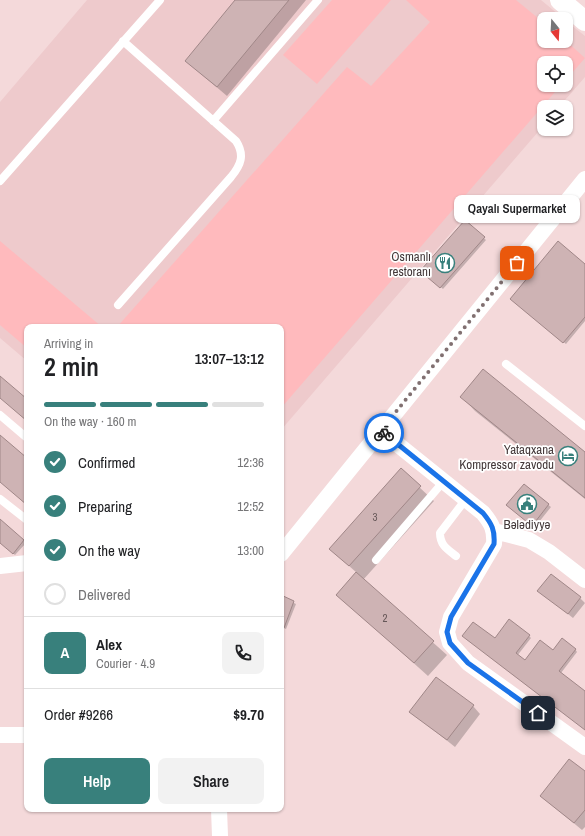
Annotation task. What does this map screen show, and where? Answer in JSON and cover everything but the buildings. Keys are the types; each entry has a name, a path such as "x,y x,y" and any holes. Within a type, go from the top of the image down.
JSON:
{"street":[{"path":"560,0 585,21"},
{"path":"284,550 585,179"},
{"path":"381,430 483,513 492,524 494,531 494,544 486,560 451,617 447,632 450,643 468,663 585,747"},
{"path":"494,531 529,540 549,552 585,580"},
{"path":"0,566 24,563"},
{"path":"0,735 24,735"},
{"path":"219,812 220,836"}],"lane":[{"path":"0,181 160,0"},
{"path":"214,121 318,0"},
{"path":"118,305 239,168 242,159 241,148 236,141 123,41"},
{"path":"506,364 585,426"},
{"path":"0,415 24,435"},
{"path":"376,560 444,481"},
{"path":"0,499 24,518"},
{"path":"456,556 443,545 440,540 440,533 466,499"}],"shaded area":[{"path":"87,0 541,0 556,12 537,12 537,48 573,48 573,27 585,36 585,77 573,91 573,56 537,56 537,92 572,92 565,100 537,100 537,133 284,427 284,324 24,324 24,358 0,338 0,102"},
{"path":"332,0 391,0 317,84 283,55"},
{"path":"406,0 516,0 537,17 537,48 573,47 585,58 573,72 573,56 537,56 537,92 555,92 548,100 537,100 537,113 284,405 284,324 120,324 347,67 371,86 430,22"},
{"path":"0,241 98,324 24,324 24,345 0,325"}],"way so far":[{"path":"384,433 381,430 517,263"}],"place":[{"name":"Osmanlı restoranı","path":"445,263"},
{"name":"Qayalı Supermarket","path":"517,263"},
{"name":"Yataqxana Kompressor zavodu","path":"568,456"},
{"name":"Bələdiyyə","path":"527,504"}],"route":[{"path":"384,433 483,513 492,524 494,531 494,544 486,560 451,617 447,632 450,643 468,663 538,713"}]}
